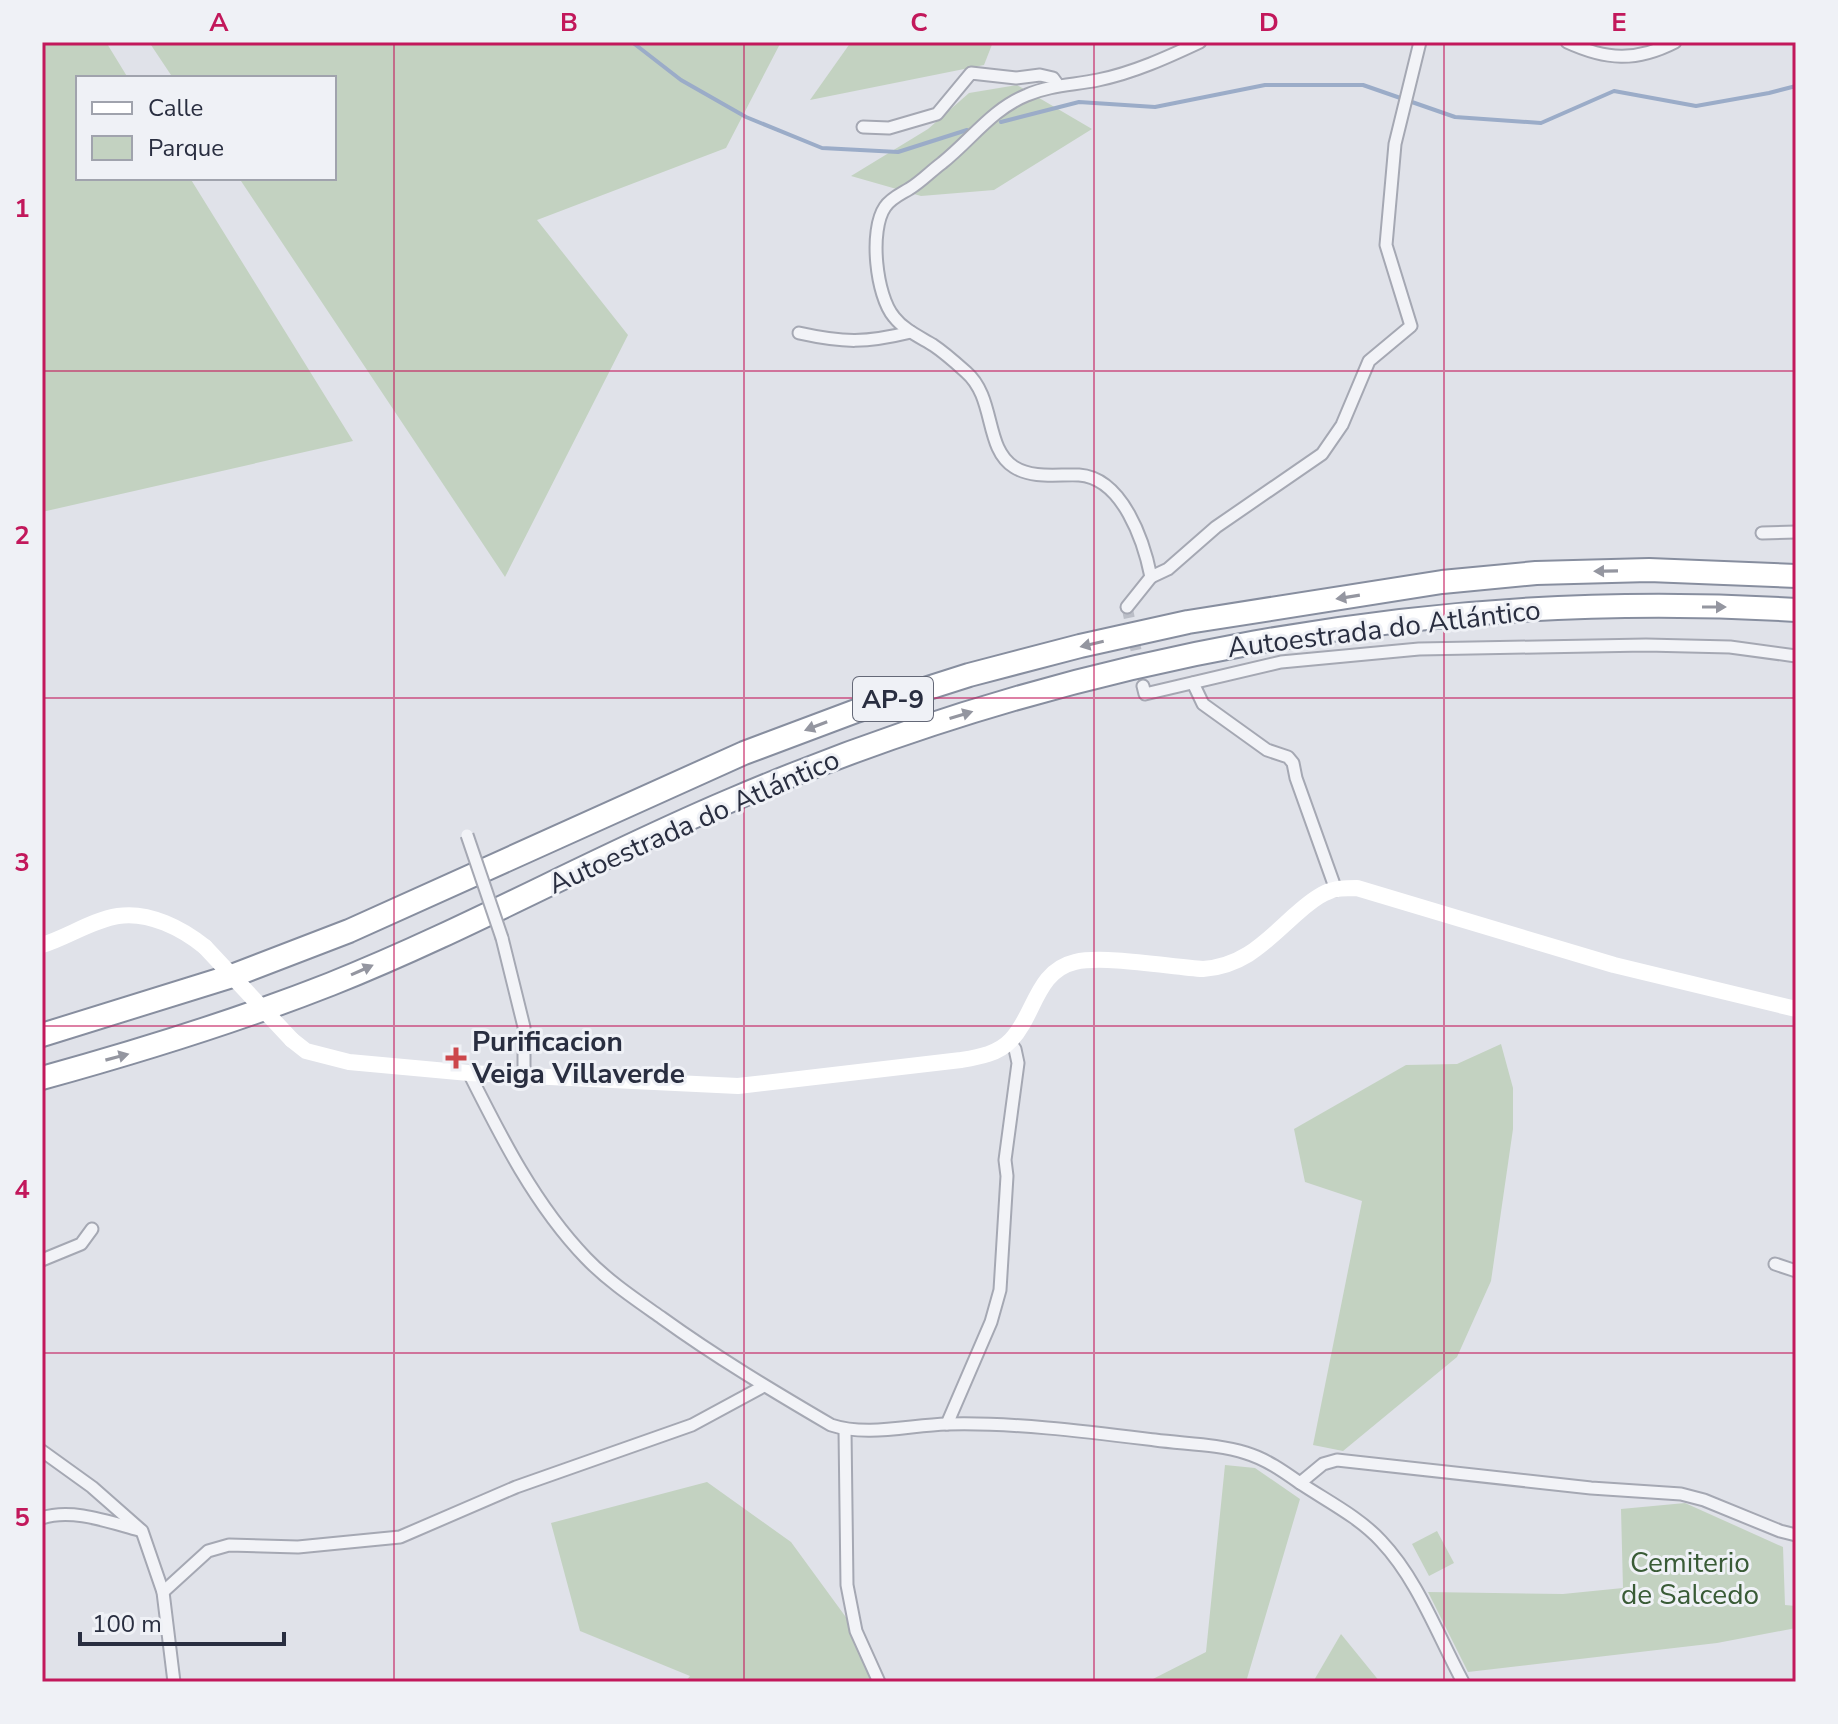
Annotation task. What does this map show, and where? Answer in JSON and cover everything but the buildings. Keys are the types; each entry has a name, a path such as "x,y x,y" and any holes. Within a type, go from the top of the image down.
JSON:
{"highway":[{"path":"1649,570 1796,567"},
{"name":"Autoestrada do Atlántico","path":"42,1035 232,976 349,931 744,753 856,711 969,675 1188,622 1442,582 1536,573 1649,570 1796,576"},
{"name":"Autoestrada do Atlántico","path":"42,1078 155,1047 333,983 733,799 911,731 1033,693 1222,648 1349,627 1541,608 1746,607 1796,612"}],"street":[{"path":"1151,577 1139,531 1109,489 1093,477 1030,473 1015,468 997,449 990,416 973,378 893,317 882,289 876,252 885,206 947,159 1002,109 1026,95 1058,85 1101,79 1168,57 1200,42"},
{"path":"1127,607 1151,577 1168,569 1216,527 1322,454 1342,425 1369,361 1411,326 1386,245 1395,144 1420,42"},
{"path":"1567,42 1614,58 1654,53 1675,42"},
{"path":"863,127 889,128 937,114 971,73 1016,78 1040,75 1053,78 1058,85"},
{"path":"799,333 833,340 873,341 911,332"},
{"path":"1762,533 1796,532"},
{"path":"1143,686 1145,694 1281,662 1419,649 1544,645 1730,647 1796,656"},
{"path":"1193,683 1203,704 1256,743 1288,757 1293,763 1336,890"},
{"path":"467,835 502,938 524,1027 524,1075"},
{"path":"42,945 108,918 132,915 160,921 205,947 306,1051 349,1062 469,1073 738,1086 980,1057 1010,1042 1044,982 1060,968 1086,961 1203,969 1223,967 1236,963 1261,946 1310,902 1336,890 1357,888 1614,965 1796,1009"},
{"path":"947,1424 991,1322 1000,1290 1007,1176 1005,1160 1018,1063 1010,1042"},
{"path":"469,1073 505,1144 549,1211 583,1255 610,1281 708,1351 764,1386 845,1430 947,1424 1102,1434 1244,1452 1260,1458 1381,1541 1417,1593 1463,1682"},
{"path":"42,1260 81,1244 92,1229"},
{"path":"1775,1264 1796,1271"},
{"path":"163,1592 208,1551 229,1545 298,1547 400,1537 516,1487 692,1425 764,1386"},
{"path":"845,1430 847,1585 856,1631 879,1682"},
{"path":"42,1451 92,1487 142,1531 163,1592 174,1682"},
{"path":"1300,1483 1323,1464 1337,1460 1591,1488 1681,1494 1796,1535"},
{"path":"42,1518 54,1514 95,1518 142,1531"}],"green space":[{"path":"42,42 106,42 127,76 76,76 76,180 191,180 353,441 42,512"},
{"path":"149,42 781,42 726,148 537,220 628,335 505,577 240,180 336,180 336,76 172,76"},
{"path":"851,42 993,42 984,65 810,100"},
{"path":"1017,85 1092,129 994,190 921,196 851,176 928,129 969,93"},
{"path":"1501,1044 1513,1088 1513,1129 1491,1281 1457,1357 1343,1451 1313,1445 1362,1201 1305,1182 1294,1129 1406,1065 1457,1064"},
{"path":"1225,1465 1255,1468 1300,1499 1246,1682 1147,1682 1206,1652"},
{"path":"707,1482 791,1542 856,1631 879,1682 685,1682 690,1676 580,1631 551,1523"},
{"name":"Cemiterio de Salcedo","path":"1685,1503 1783,1547 1785,1605 1796,1606 1796,1628 1717,1643 1468,1672 1428,1592 1563,1594 1623,1588 1621,1509"},
{"path":"1437,1531 1454,1563 1429,1576 1412,1544"},
{"path":"1341,1634 1380,1682 1313,1682"}],"waterway":[{"path":"632,42 681,80 746,117 822,148 898,152 967,130"},
{"path":"1001,122 1079,102 1155,107 1265,85 1363,85 1455,117 1541,123 1614,91 1696,106 1796,86"}],"tunnel":[{"path":"1127,607 1140,669"}],"place":[{"name":"Purificacion Veiga Villaverde","path":"456,1058"}]}
